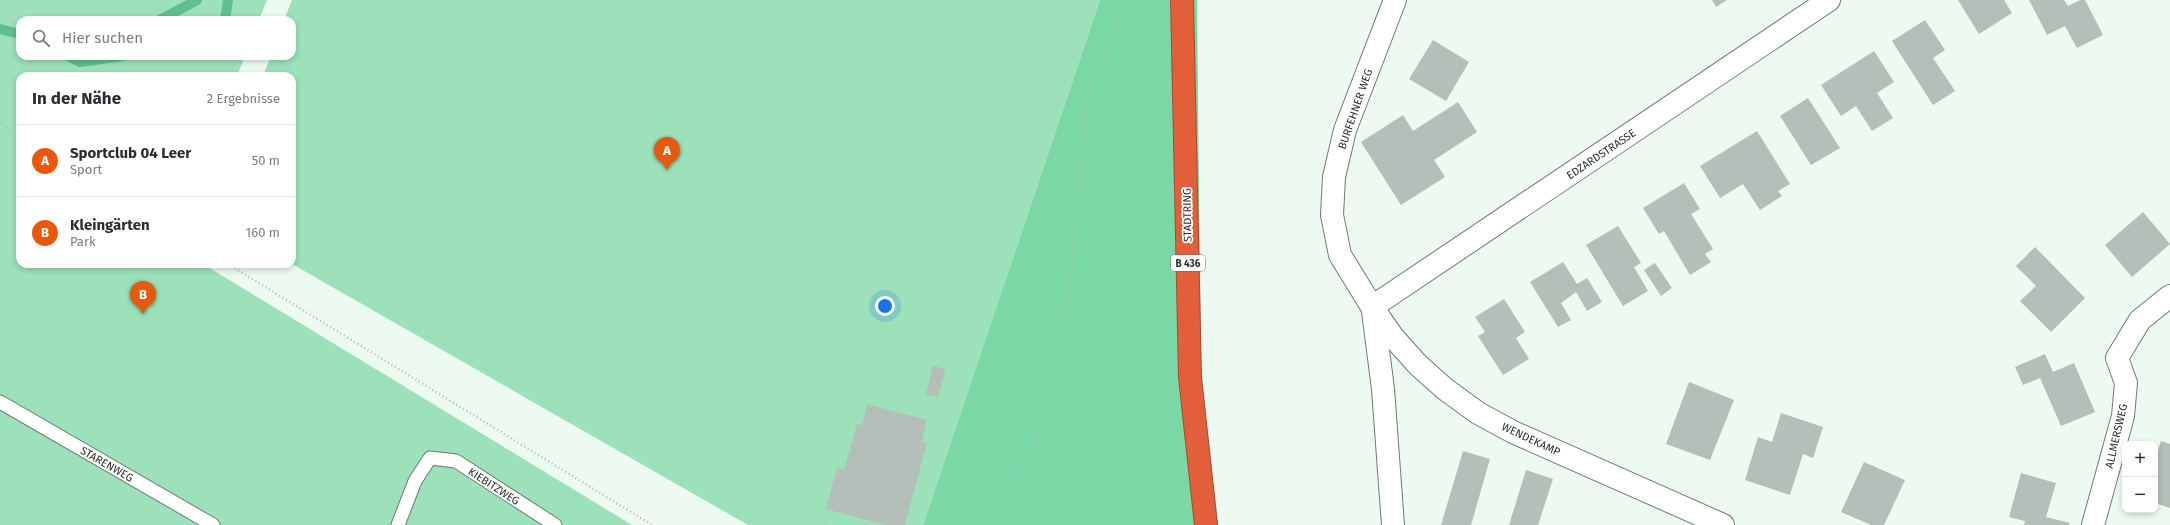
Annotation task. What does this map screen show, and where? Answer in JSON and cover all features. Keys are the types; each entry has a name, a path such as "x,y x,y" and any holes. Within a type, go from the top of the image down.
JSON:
{"highway":[{"name":"STADTRING","path":"1182,0 1190,377 1206,525"}],"street":[{"name":"BURFEHNER WEG","path":"1372,307 1340,255 1332,215 1334,177 1345,130 1395,0"},
{"name":"EDZARDSTRASSE","path":"1372,307 1829,0"},
{"name":"ALLMERSWEG","path":"2093,525 2123,416 2126,383 2117,358 2140,320 2170,296"},
{"name":"WENDEKAMP","path":"1372,307 1393,338 1418,365 1445,389 1478,413 1513,432 1698,520 1723,525"},
{"path":"1372,307 1382,389 1393,525"}],"lane":[{"name":"STARENWEG","path":"0,402 214,525"},
{"name":"KIEBITZWEG","path":"398,525 415,481 430,458 456,461 554,525"}],"path":[{"path":"983,525 1042,434 1070,290 1088,90 1128,0"},
{"path":"0,123 16,133"},
{"path":"234,268 652,525"}],"green space":[{"path":"0,0 267,0 261,16 16,16 16,60 243,60 239,72 16,72 16,268 210,268 632,525 0,525"},
{"path":"292,0 1100,0 923,525 748,525 296,266 296,72 265,72 269,60 296,60 296,16 286,16"},
{"path":"1100,0 1197,0 1201,374 1218,525 923,525"}],"building":[{"path":"1712,0 1727,0 1716,7"},
{"path":"1958,0 2004,0 2012,13 1979,34"},
{"path":"2029,0 2064,0 2068,6 2080,0 2085,0 2103,35 2077,48 2065,26 2047,35"},
{"path":"1925,20 1945,50 1933,58 1955,91 1933,105 1892,41"},
{"path":"1433,40 1469,62 1446,101 1409,79"},
{"path":"1874,51 1894,82 1877,93 1893,118 1872,131 1856,106 1841,116 1821,85"},
{"path":"1808,98 1840,148 1811,165 1780,116"},
{"path":"1458,102 1477,132 1434,160 1445,177 1401,205 1361,142 1403,115 1413,131"},
{"path":"1757,131 1790,184 1778,191 1782,196 1760,210 1743,184 1720,198 1700,166"},
{"path":"1684,183 1700,209 1691,214 1713,249 1705,254 1711,262 1690,275 1664,231 1659,234 1643,208"},
{"path":"2143,212 2170,244 2132,277 2105,245"},
{"path":"1618,226 1641,263 1634,267 1648,291 1623,306 1586,245"},
{"path":"2035,247 2085,298 2051,332 2020,301 2036,286 2016,266"},
{"path":"1563,262 1577,284 1587,278 1602,302 1587,311 1576,292 1561,303 1571,320 1558,327 1530,282"},
{"path":"1655,263 1672,288 1661,296 1644,270"},
{"path":"1504,299 1525,332 1516,338 1529,359 1503,375 1478,336 1485,332 1475,317"},
{"path":"2045,354 2053,372 2074,363 2095,412 2061,426 2040,378 2023,385 2015,367"},
{"path":"933,366 946,369 938,397 926,394"},
{"path":"1689,382 1734,400 1710,460 1666,444"},
{"path":"867,404 927,420 922,441 927,442 905,525 885,525 826,509 837,468 844,470 857,424 862,425"},
{"path":"1781,413 1823,427 1813,458 1803,454 1790,495 1745,480 1758,437 1772,442"},
{"path":"2161,441 2170,444 2170,508 2158,504 2158,450"},
{"path":"1463,451 1490,459 1471,525 1441,525"},
{"path":"1864,462 1905,480 1884,525 1871,525 1841,512"},
{"path":"1526,470 1553,479 1538,525 1509,525"},
{"path":"2021,473 2056,483 2046,517 2070,523 2069,525 2024,525 2025,521 2009,517"}],"waterway":[{"path":"167,16 197,0"},
{"path":"226,16 228,0"},
{"path":"0,29 16,33"},
{"path":"76,60 80,62 94,60"}],"place":[{"name":"Sportclub 04 Leer","path":"667,170"},
{"name":"Kleingärten","path":"143,314"}]}
